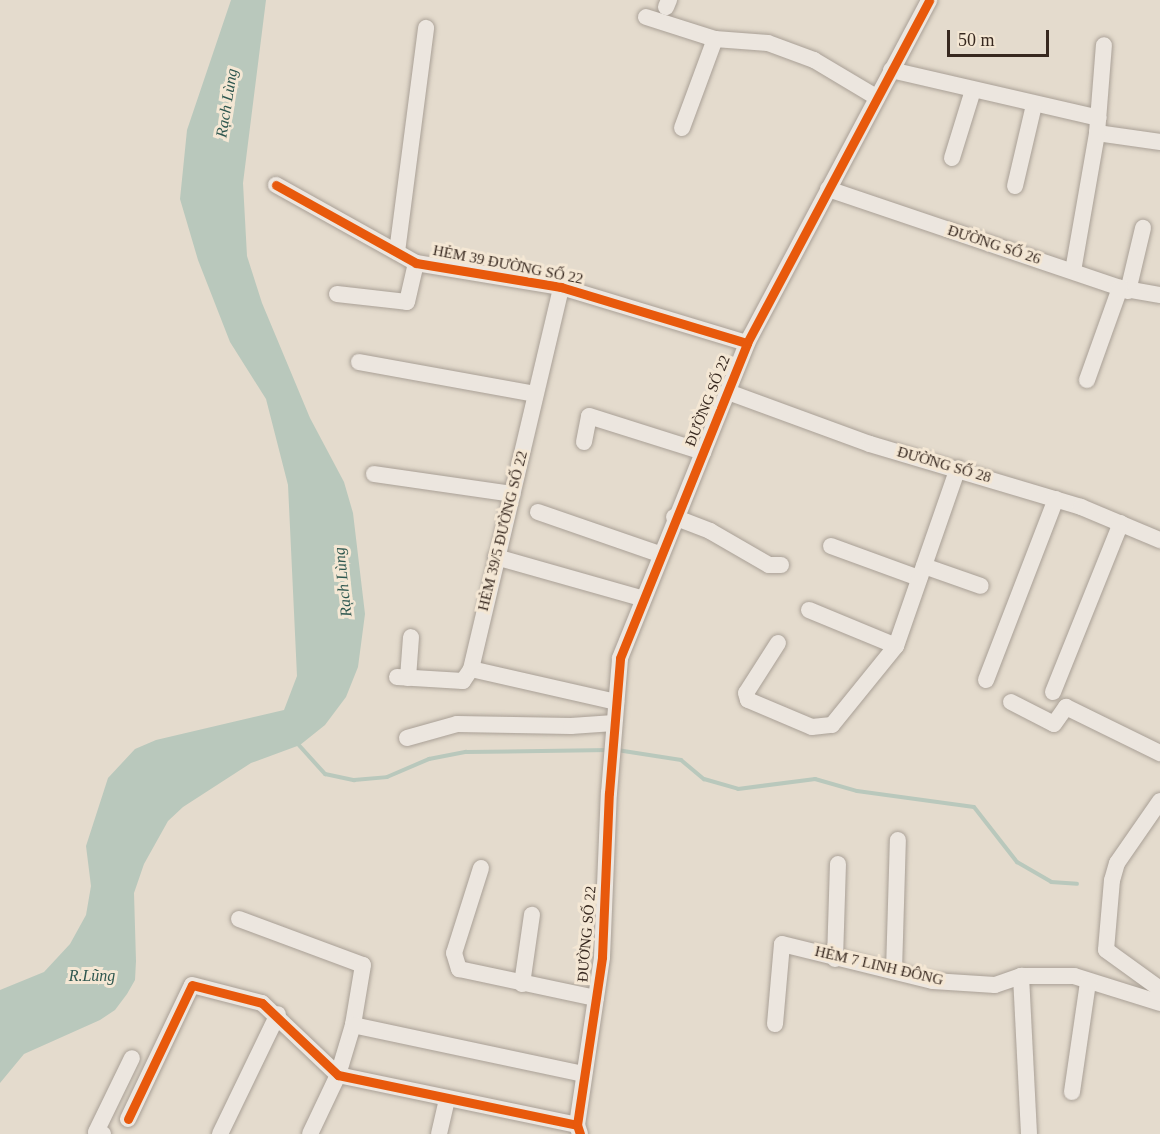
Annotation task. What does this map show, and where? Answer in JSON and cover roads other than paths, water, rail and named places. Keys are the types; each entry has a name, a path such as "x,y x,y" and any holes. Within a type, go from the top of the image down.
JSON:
{"street":[{"name":"ĐƯỜNG SỐ 22","path":"578,1130 607,894 609,794 620,658 641,598 747,343 929,0"},
{"path":"646,17 715,39 768,43 814,60 876,97"},
{"path":"396,252 426,28"},
{"path":"682,128 715,39"},
{"path":"1073,271 1098,126 1104,45"},
{"path":"891,70 1034,105 1098,126 1160,142"},
{"path":"952,158 973,90"},
{"path":"1015,186 1034,105"},
{"name":"HẺM 39 ĐƯỜNG SỐ 22","path":"276,185 416,263 561,287 747,343"},
{"name":"ĐƯỜNG SỐ 26","path":"828,189 1124,290 1160,295"},
{"path":"1088,380 1124,290 1143,228"},
{"path":"337,294 407,302 416,263"},
{"name":"HẺM 39/5 ĐƯỜNG SỐ 22","path":"471,669 561,287"},
{"path":"359,362 535,394"},
{"name":"ĐƯỜNG SỐ 28","path":"728,392 870,444 958,468 1056,499 1160,540"},
{"path":"584,442 589,416 703,452"},
{"path":"778,643 746,693 748,700 812,727 826,727 896,646 958,468"},
{"path":"374,474 513,494"},
{"path":"986,680 1056,499"},
{"path":"538,512 659,554"},
{"path":"674,517 710,531 769,565 781,565"},
{"path":"1053,692 1120,523"},
{"path":"831,546 981,586"},
{"path":"496,557 641,598"},
{"path":"808,610 896,646"},
{"path":"411,637 402,678 463,681 471,669 616,702"},
{"path":"1011,702 1054,724 1066,707 1160,753"},
{"path":"407,738 457,724 613,728"},
{"path":"1160,801 1117,863 1112,880 1106,950 1160,989"},
{"path":"894,971 898,840"},
{"path":"835,959 838,864"},
{"path":"481,868 454,953 457,965 467,973 596,998"},
{"path":"522,984 532,915"},
{"path":"239,919 361,962 353,1024 338,1075 310,1134"},
{"name":"HẺM 7 LINH ĐÔNG","path":"775,1024 782,944 835,959 933,981 995,985 1021,976 1074,976 1160,1003"},
{"path":"1021,976 1029,1134"},
{"path":"1072,1092 1088,982"},
{"path":"128,1119 192,985 262,1003 278,1014 338,1075 578,1130"},
{"path":"220,1134 278,1014"},
{"path":"353,1024 584,1074"},
{"path":"103,1134 96,1132 132,1058"},
{"path":"439,1134 447,1099"}],"water":[{"name":"R.Lũng","path":"231,0 266,0 243,183 247,256 262,303 310,418 344,482 353,513 365,614 358,667 346,697 325,725 300,745 251,763 183,807 168,821 144,864 134,893 135,980 127,994 115,1010 100,1020 24,1054 0,1083 0,990 44,972 70,944 86,915 91,886 86,846 108,778 135,749 156,740 284,710 297,676 288,485 266,399 230,342 198,260 180,199 187,130"}],"waterway":[{"path":"297,743 325,774 354,780 387,777 429,759 466,752 609,750"},
{"path":"617,750 681,760 704,779 738,789 815,779 857,791 974,807 1017,862 1051,882 1077,884"}],"water label":[{"name":"Rạch Lùng","path":"227,103"},
{"name":"Rạch Lùng","path":"343,582"}]}
